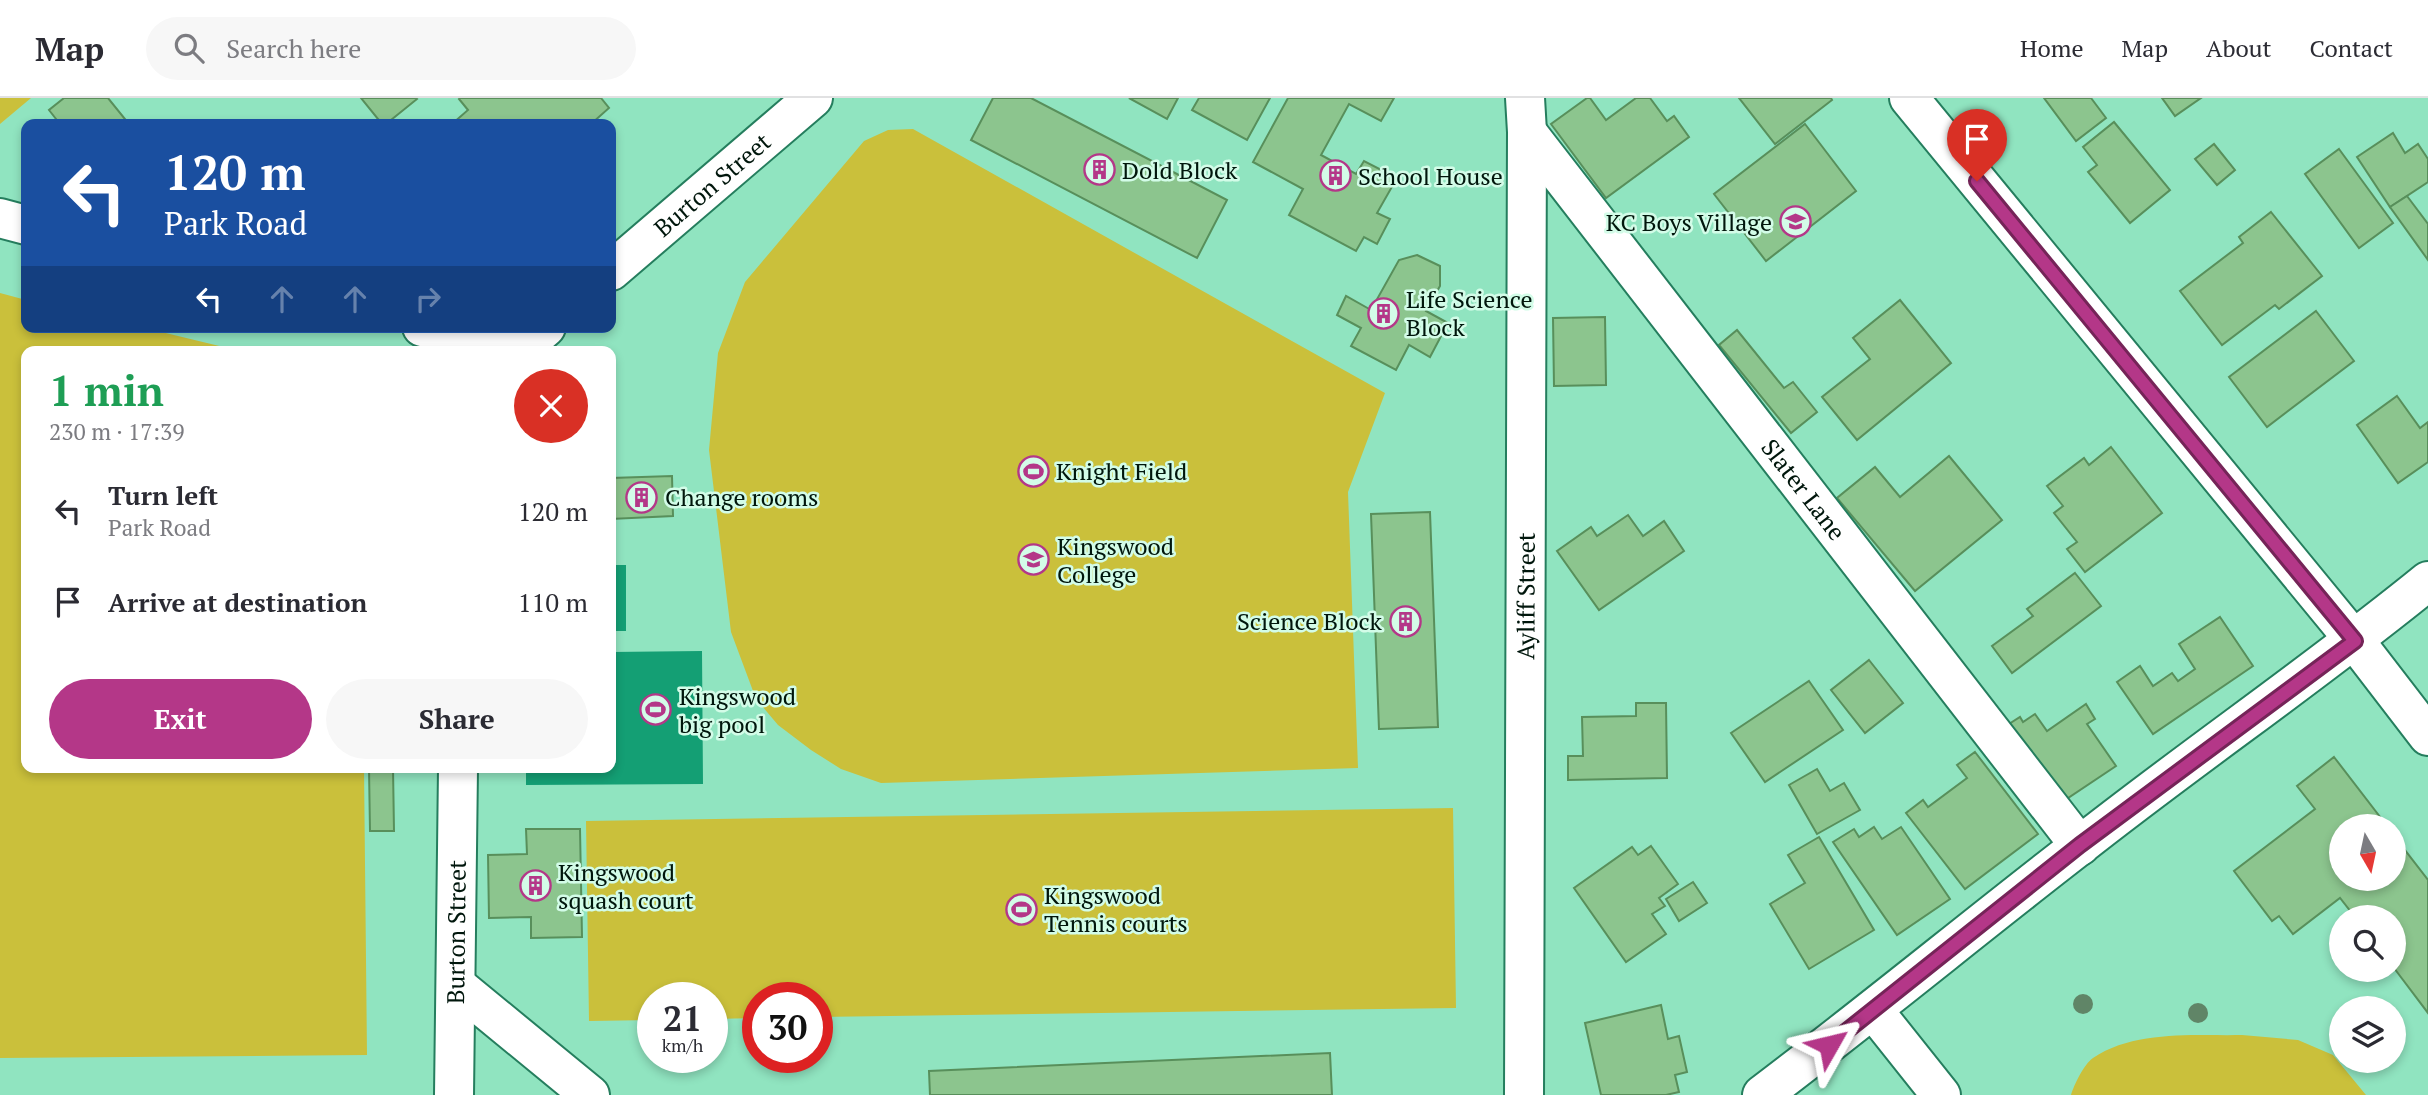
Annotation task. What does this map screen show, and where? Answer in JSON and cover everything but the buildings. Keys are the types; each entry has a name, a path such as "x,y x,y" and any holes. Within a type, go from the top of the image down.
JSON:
{"street":[{"name":"Burton Street","path":"616,267 813,98"},
{"path":"1909,98 2355,641 2428,736"},
{"name":"Slater Lane","path":"1526,115 2080,845"},
{"name":"Ayliff Street","path":"1524,1095 1526,115"},
{"path":"0,218 21,224"},
{"path":"445,333 494,346"},
{"path":"524,346 539,333"},
{"path":"1762,1095 1874,1011 2080,845 2355,641 2428,581"},
{"name":"Burton Street","path":"454,1095 458,773"},
{"path":"456,985 590,1095"},
{"path":"1874,1011 1941,1095"}],"shaded area":[{"path":"0,98 31,98 0,124"},
{"name":"Knight Field","path":"913,129 1385,393 1348,492 1358,768 881,783 841,769 811,750 778,725 756,699 731,632 709,450 718,353 745,282 864,141 888,130"},
{"path":"0,293 21,299 21,333 166,333 219,346 21,346 21,773 364,773 367,1055 0,1058"},
{"path":"616,565 626,565 626,631 616,631"},
{"name":"Kingswood big pool","path":"702,651 703,784 526,785 526,773 616,773 616,652"},
{"name":"Kingswood Tennis courts","path":"1453,808 1456,1008 833,1017 833,982 742,982 742,1018 728,1019 728,982 637,982 637,1020 589,1021 586,821"},
{"path":"2185,1035 2242,1035 2298,1040 2329,1053 2329,1073 2348,1073 2366,1095 2071,1095 2090,1061 2109,1049 2146,1039"}],"place":[{"name":"Dold Block","path":"1099,170"},
{"name":"School House","path":"1335,176"},
{"name":"KC Boys Village","path":"1795,222"},
{"name":"Life Science Block","path":"1383,313"},
{"name":"Knight Field","path":"1033,471"},
{"name":"Change rooms","path":"642,497"},
{"name":"Kingswood College","path":"1034,560"},
{"name":"Science Block","path":"1405,621"},
{"name":"Kingswood big pool","path":"656,710"},
{"name":"Kingswood squash court","path":"535,886"},
{"name":"Kingswood Tennis courts","path":"1021,909"}],"route":[{"path":"1829,1045 2080,845 2355,641 1977,181"}]}
